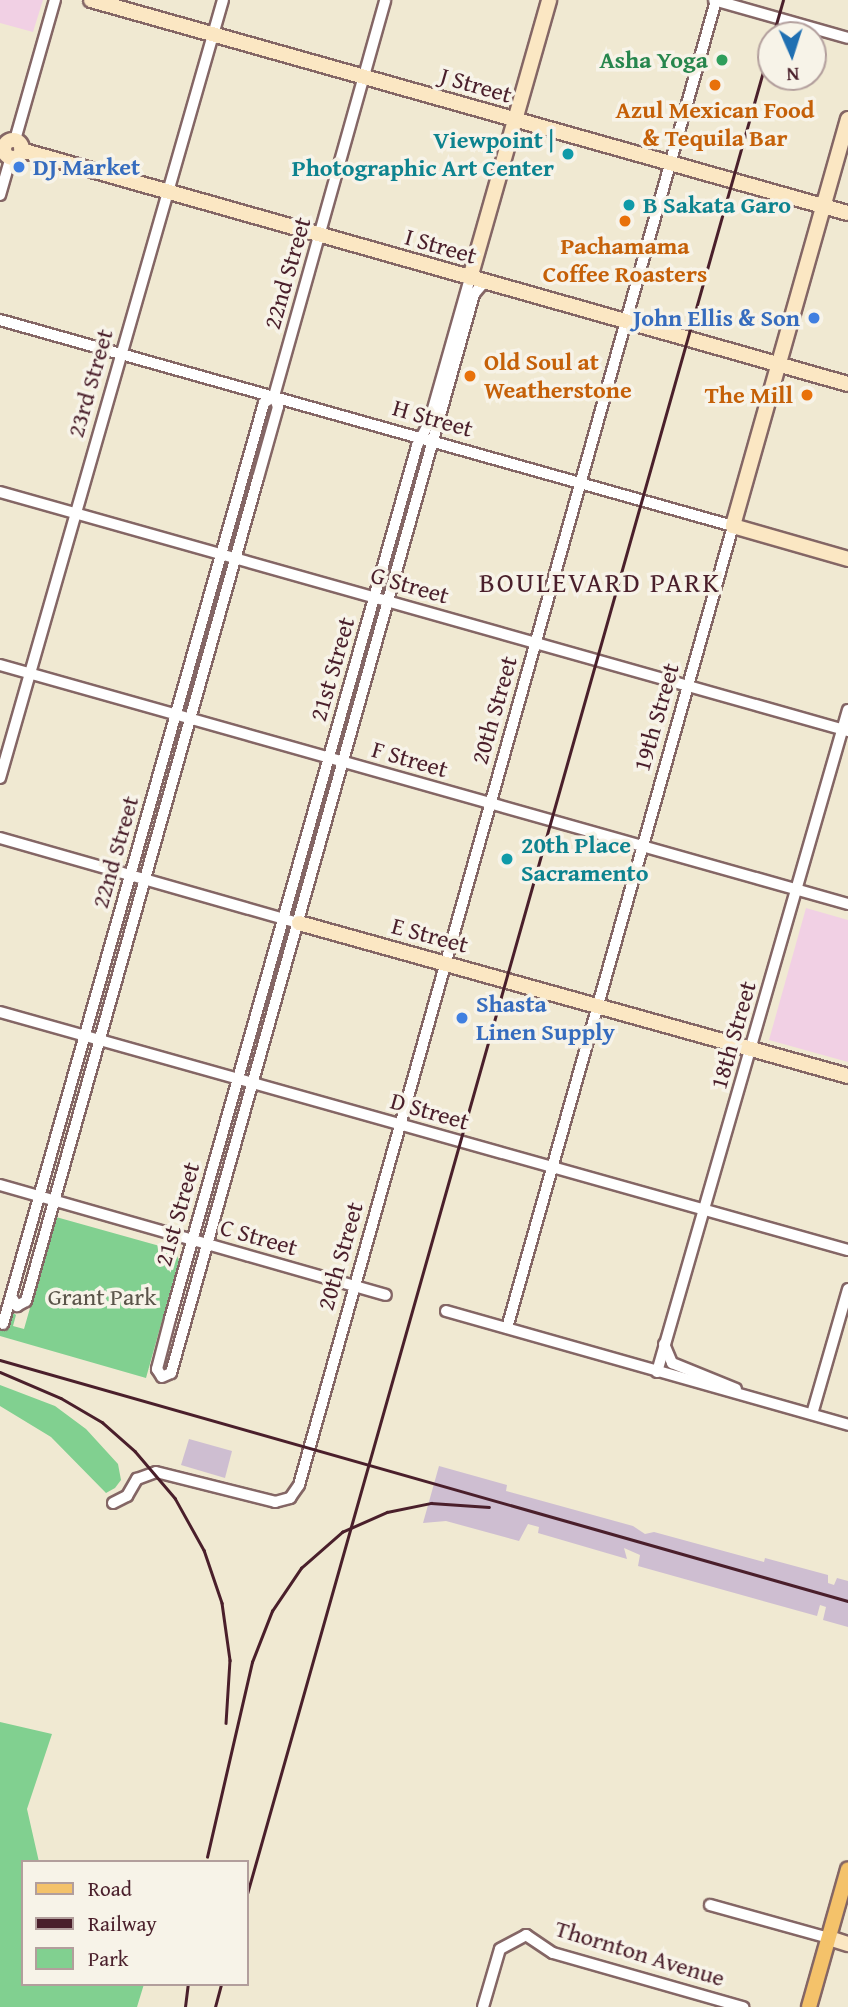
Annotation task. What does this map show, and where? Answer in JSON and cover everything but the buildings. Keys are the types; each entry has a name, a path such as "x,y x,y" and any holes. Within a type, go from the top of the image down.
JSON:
{"main road":[{"name":"J Street","path":"91,0 848,213"},
{"name":"21st Street","path":"477,280 515,119 550,0"},
{"name":"19th Street","path":"733,526 848,119"},
{"name":"I Street","path":"10,148 848,384"},
{"name":"H Street","path":"733,526 848,559"},
{"name":"E Street","path":"292,921 848,1076"},
{"path":"809,2007 848,1869"},
{"path":"829,1938 848,1944"}],"street":[{"path":"0,195 10,148 55,0"},
{"name":"23rd Street","path":"0,778 223,0"},
{"name":"22nd Street","path":"11,1296 17,1306 26,1301 278,408 274,396 385,0"},
{"path":"715,0 848,38"},
{"name":"20th Street","path":"113,1503 127,1496 137,1479 156,1472 266,1501 285,1501 299,1485 672,163 715,0"},
{"name":"21st Street","path":"477,280 344,762 292,921 238,1079 170,1319 157,1370 162,1377 170,1374 253,1083 292,921 331,758 375,597 421,438 477,280"},
{"name":"H Street","path":"2,319 733,526"},
{"name":"22nd Street","path":"3,1324 264,403 274,396"},
{"name":"G Street","path":"0,492 845,731"},
{"name":"19th Street","path":"507,1328 733,526"},
{"name":"F Street","path":"0,665 848,904"},
{"name":"18th Street","path":"657,1371 796,889 845,731 848,710"},
{"name":"E Street","path":"0,838 292,921"},
{"name":"D Street","path":"0,1012 848,1250"},
{"name":"C Street","path":"0,1185 386,1295"},
{"path":"813,1414 848,1289"},
{"path":"446,1311 848,1425"},
{"path":"170,1319 185,1323"},
{"path":"664,1344 672,1363 756,1399"},
{"path":"710,1905 829,1938"},
{"name":"Thornton Avenue","path":"484,2007 500,1950 526,1935 553,1954 743,2007"}],"shaded area":[{"path":"0,0 43,0 33,32 0,23"},
{"path":"806,908 848,920 848,1062 769,1040"},
{"path":"189,1439 232,1451 225,1478 181,1465"},
{"path":"439,1466 507,1485 506,1491 633,1526 645,1534 654,1532 764,1562 765,1558 828,1575 828,1583 834,1585 837,1578 848,1581 848,1627 823,1620 826,1607 820,1605 817,1616 638,1566 640,1555 624,1548 627,1559 538,1533 539,1527 528,1524 519,1541 446,1521 423,1523"}],"green space":[{"name":"Grant Park","path":"56,1217 174,1250 179,1260 146,1378 0,1336 0,1326 6,1328 12,1312 16,1315 13,1326 24,1329"},
{"path":"0,1385 55,1406 86,1429 118,1464 121,1480 115,1488 106,1493 51,1437 0,1406"},
{"path":"0,1722 52,1734 27,1809 39,1860 21,1860 21,1986 143,1986 137,2007 0,2007"}],"railway":[{"path":"777,21 783,0"},
{"path":"248,1890 757,91"},
{"path":"0,1360 848,1601"},
{"path":"0,1372 61,1398 102,1422 135,1451 175,1498 204,1550 222,1603 230,1660 226,1723"},
{"path":"207,1857 252,1662 272,1611 301,1568 342,1532 387,1512 431,1503 489,1507"},
{"path":"185,2007 188,1986"},
{"path":"215,2007 220,1986"}],"place":[{"name":"Asha Yoga","path":"722,60"},
{"name":"Azul Mexican Food & Tequila Bar","path":"715,85"},
{"name":"Viewpoint | Photographic Art Center","path":"568,154"},
{"name":"DJ Market","path":"19,167"},
{"name":"B Sakata Garo","path":"629,205"},
{"name":"Pachamama Coffee Roasters","path":"625,221"},
{"name":"John Ellis & Son","path":"814,318"},
{"name":"Old Soul at Weatherstone","path":"470,376"},
{"name":"The Mill","path":"807,395"},
{"name":"20th Place Sacramento","path":"507,859"},
{"name":"Shasta Linen Supply","path":"462,1018"}],"district":[{"name":"BOULEVARD PARK","path":"600,582"}]}
